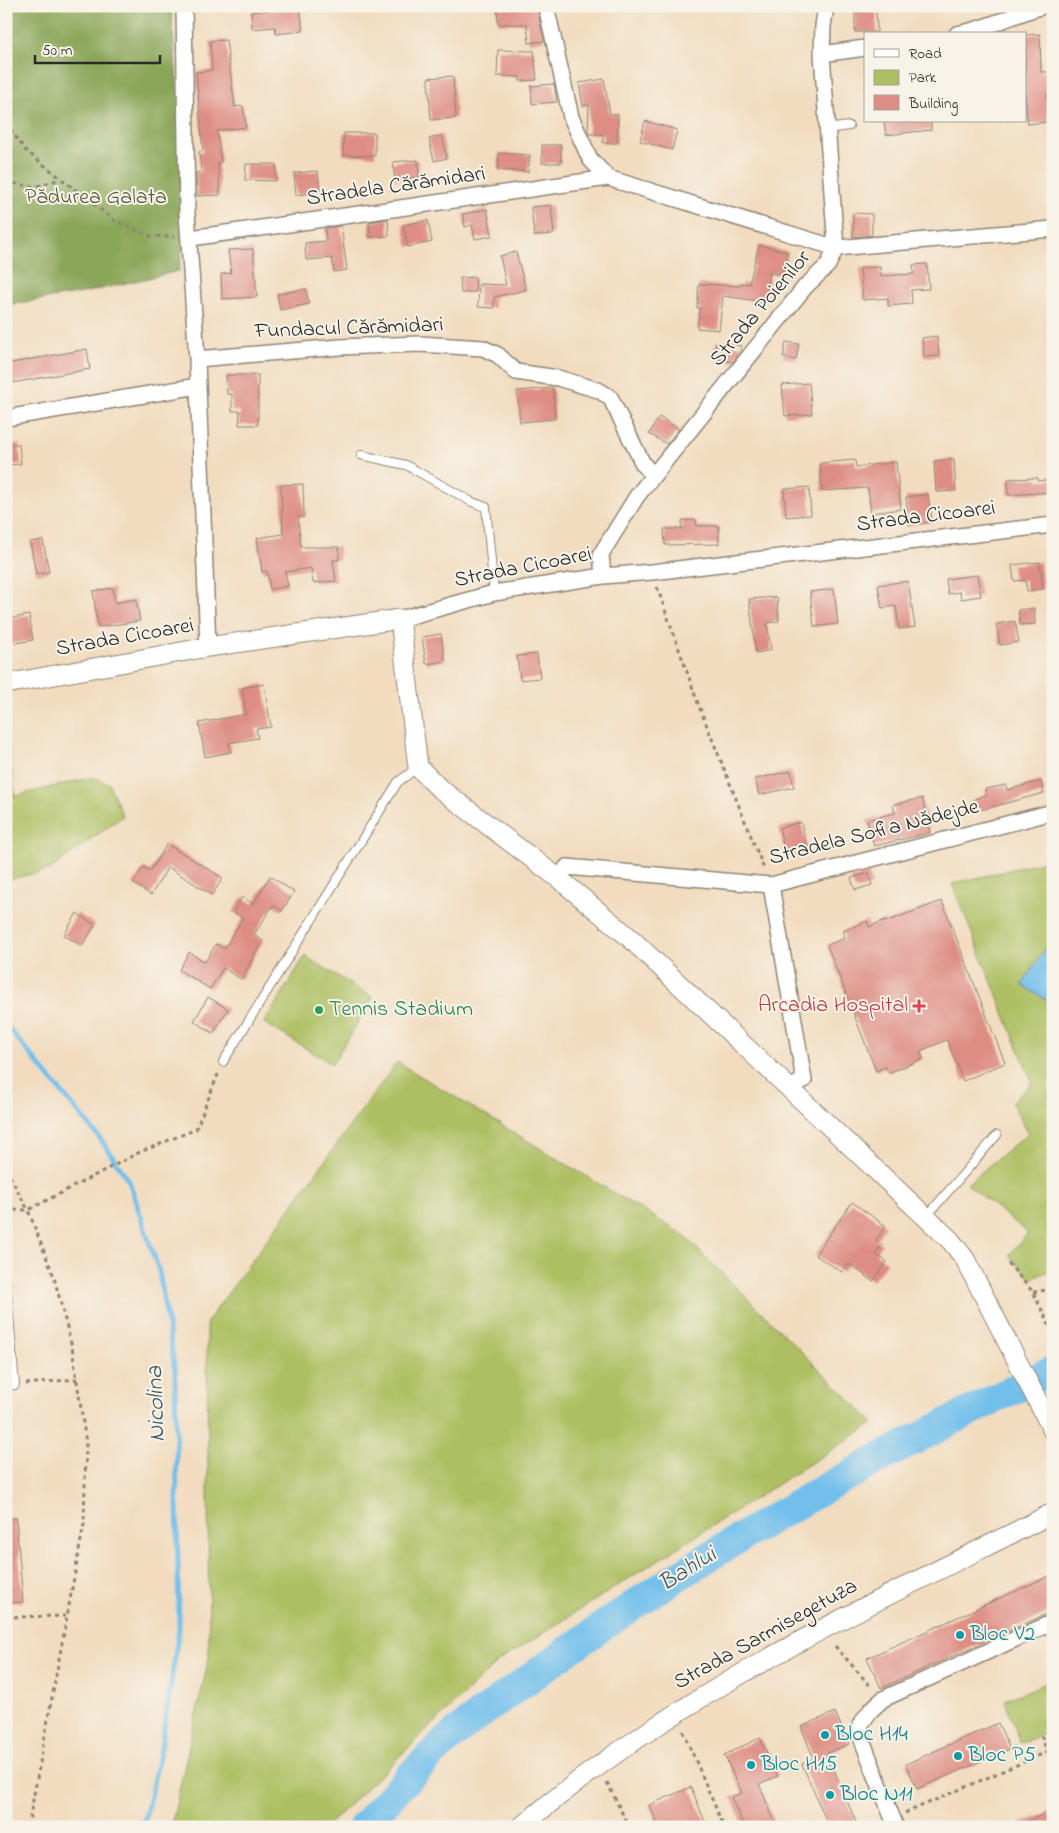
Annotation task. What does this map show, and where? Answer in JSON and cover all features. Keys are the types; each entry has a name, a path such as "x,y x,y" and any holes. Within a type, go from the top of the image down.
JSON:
{"street":[{"path":"184,6 187,213 197,359 208,647"},
{"name":"Stradela Cărămidari","path":"546,6 571,118 590,159 608,178"},
{"path":"826,6 822,26 822,54 836,248"},
{"path":"970,32 1043,6"},
{"path":"822,54 864,48"},
{"name":"Stradela Cărămidari","path":"190,238 608,178 836,248"},
{"name":"Strada Poienilor","path":"603,576 602,554 653,475 805,287 828,265 836,248 1053,229"},
{"name":"Fundacul Cărămidari","path":"197,359 384,345 420,344 482,348 498,355 516,372 558,378 598,390 610,397 643,464 653,475"},
{"path":"6,418 198,386"},
{"name":"Strada Cicoarei","path":"6,684 208,647 400,620 494,594 603,576 652,572 1053,525"},
{"path":"400,620 418,767 439,788 558,878 630,938 790,1088 924,1219 951,1242 966,1260 1053,1431"},
{"name":"Stradela Sofia Nădejde","path":"558,878 567,867 771,885 1053,812"},
{"path":"771,885 804,1080 790,1088"},
{"name":"Strada Sarmisegetuza","path":"520,1827 567,1787 613,1753 726,1681 827,1627 1053,1513"},
{"path":"895,1822 862,1740 860,1725 871,1710 883,1699 1053,1622"}],"lane":[{"path":"826,129 849,126"},
{"path":"361,455 406,465 472,502 486,507 494,594"},
{"path":"223,1062 398,782 418,767"},
{"path":"924,1219 998,1136"},
{"path":"6,1281 16,1385 6,1386"}],"path":[{"path":"6,123 25,150 115,221 150,236 190,238"},
{"path":"6,182 35,187 60,179"},
{"path":"652,572 699,706 771,885"},
{"path":"6,1210 28,1210 138,1153 196,1129 223,1062"},
{"path":"6,1169 28,1210 54,1277 72,1347 86,1443 84,1524 28,1827"},
{"path":"1008,1263 1033,1292 1053,1333"},
{"path":"1033,1292 1053,1289"},
{"path":"16,1385 77,1379"},
{"path":"6,1617 67,1616"},
{"path":"835,1646 883,1699"},
{"path":"684,1731 724,1827"},
{"path":"895,1822 1047,1752 1041,1735"},
{"path":"607,1782 629,1827"}],"green space":[{"name":"Pădurea Galata","path":"6,6 171,6 187,213 179,271 83,293 6,305"},
{"path":"6,724 15,796 93,777 109,784 123,816 49,870 11,879 6,883"},
{"path":"1053,859 1053,1269 1031,1279 1009,1255 1028,1233 967,1184 1028,1133 1012,1103 1032,1082 952,884"},
{"name":"Tennis Stadium","path":"305,956 373,998 332,1064 264,1023"},
{"path":"397,1062 682,1234 874,1423 499,1661 326,1827 171,1827 209,1657 207,1322"},
{"path":"1046,1683 1053,1699 1053,1731 1020,1743 1005,1700"}],"water":[{"path":"1053,937 1053,1004 1022,985"}],"building":[{"path":"497,6 537,6 544,41 529,43 527,24 498,24"},
{"path":"300,8 303,31 276,34 275,27 252,29 251,12"},
{"path":"855,9 876,9 877,32 855,32"},
{"path":"1040,34 1041,72 1050,72 1050,94 1047,94 1049,122 1028,124 1026,104 1026,35"},
{"path":"226,40 235,107 243,106 246,127 217,131 221,162 218,163 220,195 197,196 196,173 201,172 199,152 203,151 196,72 212,70 210,41"},
{"path":"498,50 534,51 537,80 520,81 520,77 497,76"},
{"path":"453,76 456,118 431,120 428,78"},
{"path":"604,79 610,114 618,114 617,143 603,143 603,134 589,134 588,132 589,105 583,106 579,83"},
{"path":"554,84 557,102 532,104 531,86"},
{"path":"645,121 677,130 672,150 640,141"},
{"path":"884,122 931,122 931,130 886,135"},
{"path":"344,133 375,133 375,156 343,155"},
{"path":"442,135 447,158 434,161 429,139"},
{"path":"542,145 561,145 561,163 542,163"},
{"path":"499,153 530,155 528,172 498,170"},
{"path":"418,160 419,177 395,180 393,162"},
{"path":"246,164 276,164 276,181 245,180"},
{"path":"318,171 320,192 296,195 294,173"},
{"path":"551,205 554,234 534,236 531,207"},
{"path":"487,209 492,236 475,239 472,225 465,227 463,214"},
{"path":"853,213 872,214 872,235 853,237"},
{"path":"388,219 389,236 370,237 369,222"},
{"path":"428,220 432,242 408,247 403,225"},
{"path":"341,226 347,270 334,272 332,258 306,260 305,243 326,241 325,228"},
{"path":"759,245 788,252 782,275 770,273 765,302 723,296 719,330 697,328 700,308 697,308 699,284 741,286 741,283 749,284"},
{"path":"253,249 257,297 222,299 221,274 231,273 228,250"},
{"path":"516,252 526,290 494,297 494,308 478,307 479,284 506,285 500,256"},
{"path":"927,264 929,289 911,290 912,304 888,306 888,298 863,300 860,268 880,267 881,276 914,274 913,265"},
{"path":"475,277 476,292 461,293 460,278"},
{"path":"306,289 309,304 280,310 277,294"},
{"path":"937,336 939,356 924,357 922,338"},
{"path":"716,342 742,346 733,362 713,358"},
{"path":"786,342 799,344 796,360 783,357"},
{"path":"87,349 90,369 6,384 6,364"},
{"path":"226,375 258,375 258,425 239,425 240,411 232,411 232,394 227,394"},
{"path":"809,383 812,414 785,416 782,385"},
{"path":"553,388 555,419 520,422 517,391"},
{"path":"659,417 679,429 667,444 649,434"},
{"path":"19,444 21,464 6,465 6,445"},
{"path":"954,459 956,491 936,492 934,461"},
{"path":"855,460 856,467 896,462 901,509 871,513 868,488 822,491 820,463"},
{"path":"1038,478 1038,481 1053,479 1053,492 1008,495 1008,479"},
{"path":"303,484 304,517 298,517 301,547 339,547 339,560 333,560 336,581 313,583 311,568 285,572 288,586 270,589 267,571 262,572 257,538 283,534 281,485"},
{"path":"809,487 811,515 786,517 784,489"},
{"path":"928,494 932,522 909,525 906,497"},
{"path":"682,520 696,520 697,526 719,526 719,544 665,545 664,529 682,529"},
{"path":"43,540 49,572 36,574 30,542"},
{"path":"1040,562 1043,589 1027,591 1025,580 1014,581 1012,565"},
{"path":"977,575 981,596 961,599 960,592 948,594 946,579"},
{"path":"908,581 915,627 899,629 896,606 882,608 878,585"},
{"path":"113,588 115,603 136,599 140,621 98,627 93,591"},
{"path":"834,589 838,624 814,627 810,592"},
{"path":"777,597 779,621 767,623 771,650 756,653 749,599"},
{"path":"1034,608 1035,624 1020,625 1018,610"},
{"path":"29,615 33,640 11,644 7,619"},
{"path":"1015,621 1019,642 1000,645 996,624"},
{"path":"441,634 445,661 426,664 422,637"},
{"path":"537,654 540,678 520,680 517,656"},
{"path":"264,684 271,727 256,729 258,738 229,743 231,752 205,757 199,723 246,714 242,688"},
{"path":"791,771 794,787 759,795 755,779"},
{"path":"1041,781 1044,793 977,811 974,799 986,795 985,789 1006,785 1007,790"},
{"path":"922,798 930,833 874,846 867,820 895,813 893,805"},
{"path":"801,822 808,851 786,857 779,828"},
{"path":"167,844 223,878 212,895 168,867 151,895 133,883 144,867 150,871"},
{"path":"869,873 872,885 855,890 851,878"},
{"path":"270,876 294,892 282,911 273,905 254,935 263,941 241,979 223,968 210,989 179,970 189,952 205,962 216,944 224,949 243,918 233,912 242,897 253,904"},
{"path":"942,901 1005,1063 963,1081 947,1040 920,1051 923,1059 888,1073 886,1067 876,1071 827,945 845,938 843,931 867,921 869,927"},
{"path":"77,913 95,925 82,946 64,935"},
{"path":"208,997 228,1009 213,1033 194,1021"},
{"path":"852,1202 886,1226 876,1240 882,1244 876,1254 887,1262 873,1281 849,1264 842,1272 815,1255"},
{"path":"6,1518 16,1518 23,1602 6,1603"},
{"name":"Bloc V2","path":"1049,1576 1053,1585 1053,1611 881,1688 867,1658"},
{"name":"Bloc N11","path":"835,1712 849,1744 827,1753 858,1827 829,1827 802,1764 814,1759 801,1727"},
{"name":"Bloc P5","path":"998,1723 1010,1749 917,1789 906,1764"},
{"path":"760,1738 778,1776 759,1784 777,1827 744,1827 731,1797 742,1793 724,1755"},
{"path":"691,1787 707,1827 659,1827 649,1805"},
{"path":"1053,1810 1053,1827 1013,1827"}],"waterway":[{"name":"Nicolina","path":"6,1025 102,1141 129,1181 159,1271 175,1370 179,1629 161,1748 143,1827"},
{"name":"Bahlui","path":"363,1827 408,1778 457,1732 620,1614 740,1538 863,1467 1053,1370"}],"place":[{"name":"Arcadia Hospital","path":"919,1006"},
{"name":"Tennis Stadium","path":"319,1010"},
{"name":"Bloc V2","path":"960,1635"},
{"name":"Bloc H14","path":"825,1735"},
{"name":"Bloc P5","path":"958,1756"},
{"name":"Bloc H15","path":"751,1765"},
{"name":"Bloc N11","path":"830,1795"}]}
